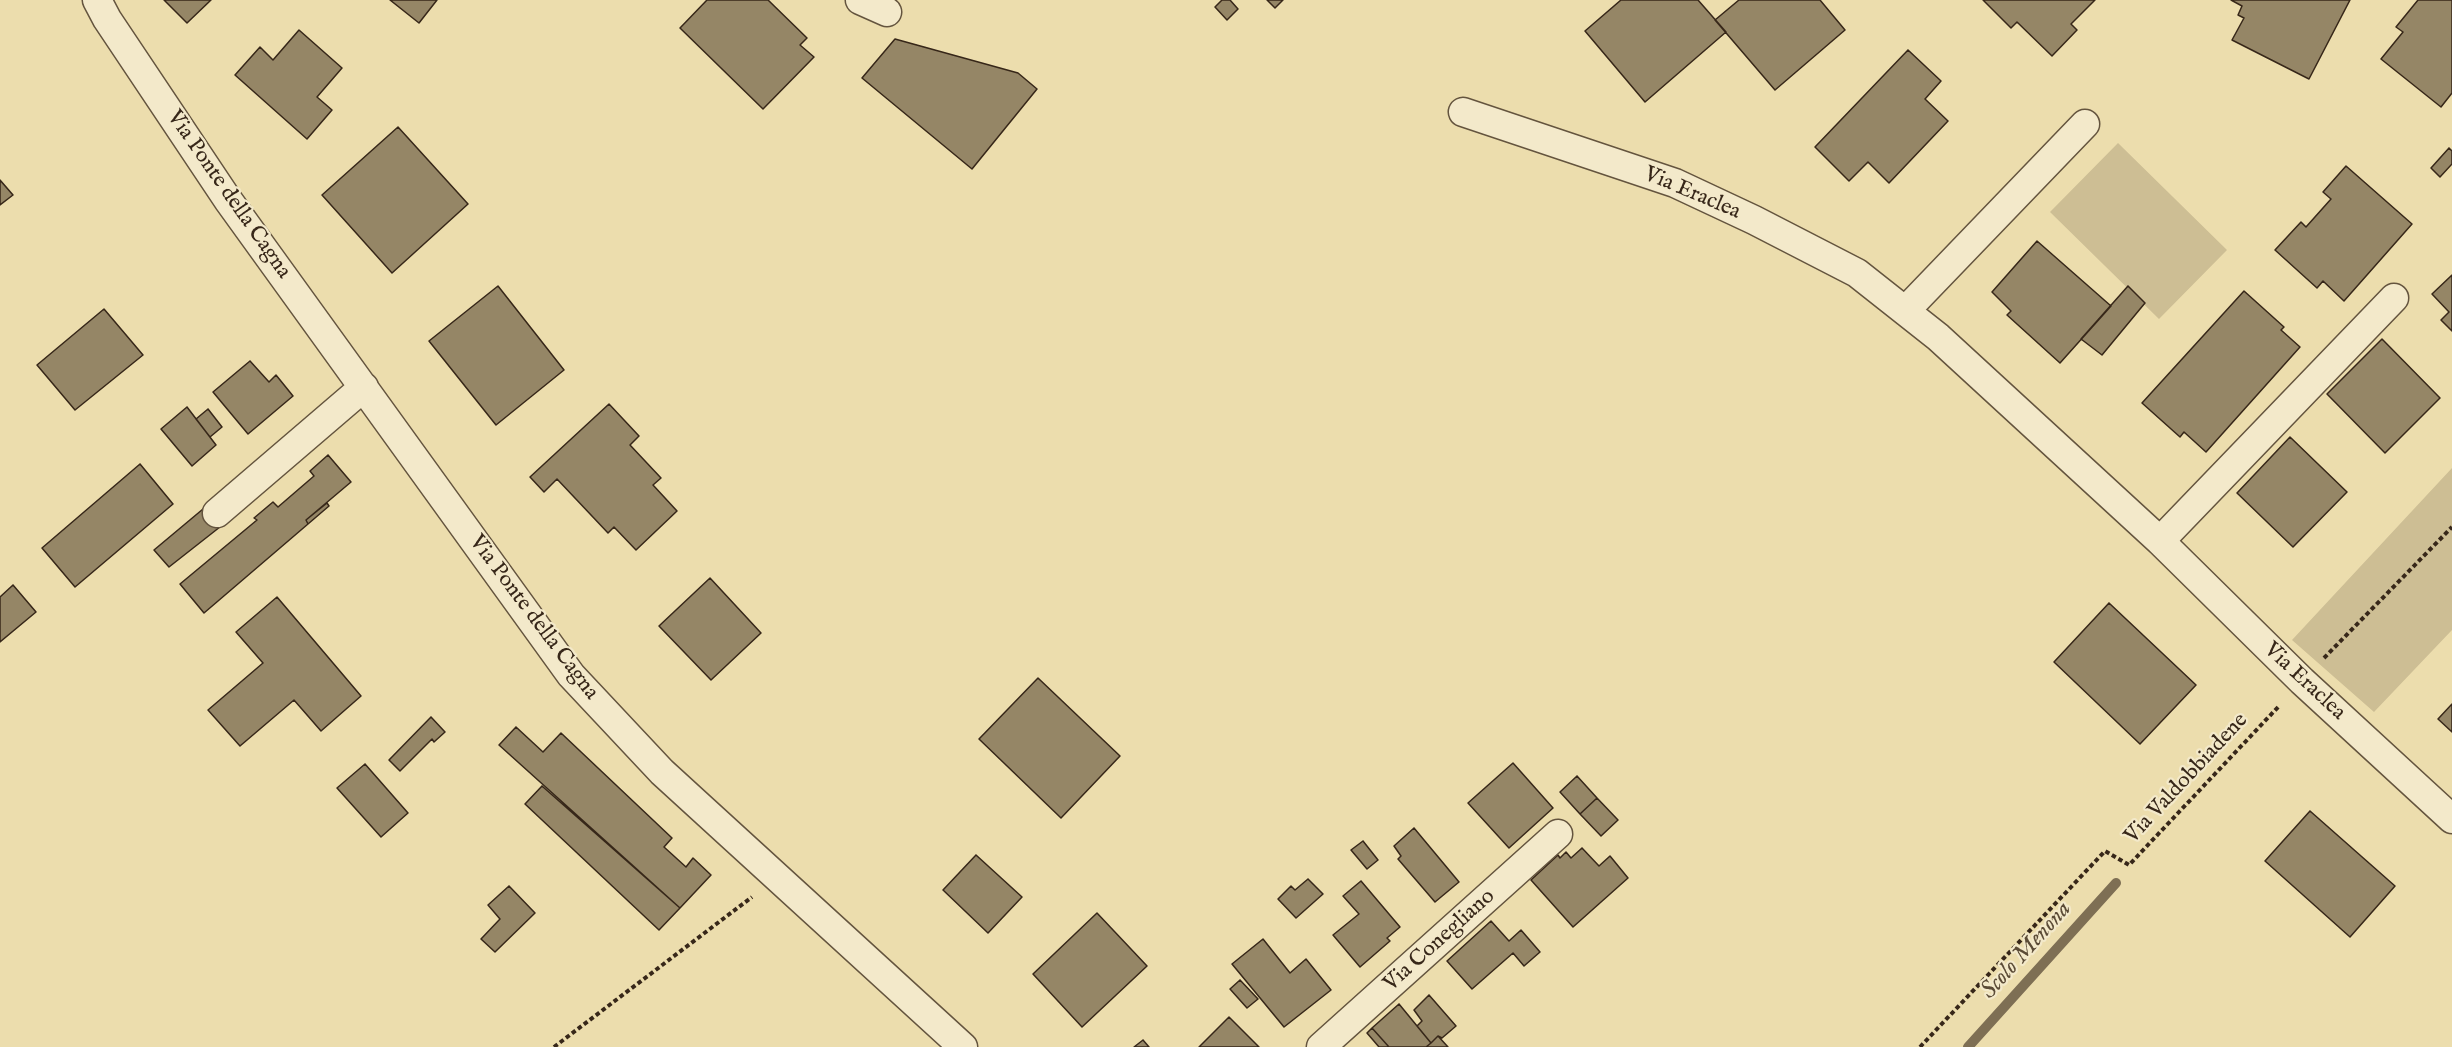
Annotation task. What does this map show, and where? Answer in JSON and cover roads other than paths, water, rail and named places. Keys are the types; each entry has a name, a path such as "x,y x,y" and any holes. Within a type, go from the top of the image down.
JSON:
{"street":[{"name":"Via Ponte della Cagna","path":"97,0 107,19 228,200 571,675 662,772 963,1047"},
{"path":"860,0 887,12"},
{"name":"Via Eraclea","path":"1462,112 1676,183 1857,273 1938,337 2160,542 2302,681 2452,819"},
{"path":"1906,310 2085,124"},
{"path":"2160,542 2394,298"},
{"path":"217,513 364,387"},
{"name":"Via Conegliano","path":"1321,1047 1558,834"}],"waterway":[{"name":"Scolo Menona","path":"1968,1047 2116,883"}]}
